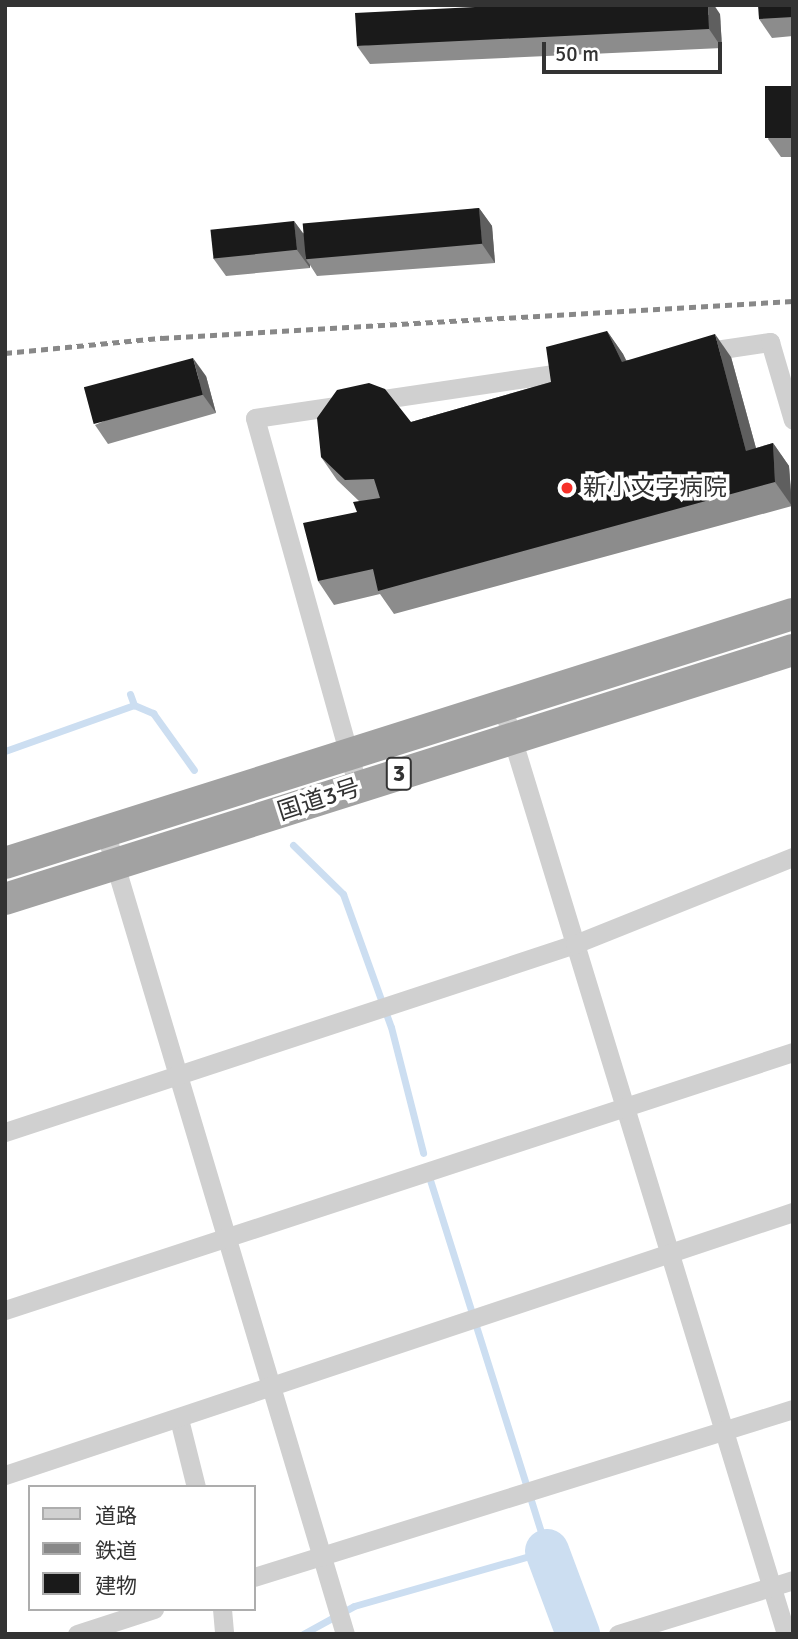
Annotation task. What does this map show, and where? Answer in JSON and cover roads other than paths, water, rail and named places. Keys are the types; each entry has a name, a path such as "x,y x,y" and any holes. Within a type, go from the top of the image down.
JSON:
{"highway":[{"name":"国道3号","path":"5,863 793,614"},
{"name":"国道3号","path":"5,899 793,650"}],"street":[{"path":"675,356 769,342 793,420"},
{"path":"358,787 255,418 594,368"},
{"path":"502,705 629,1106 786,1634"},
{"path":"105,831 117,865 223,1240 275,1388 325,1555 345,1634"},
{"path":"5,1132 576,944 793,857"},
{"path":"5,1310 793,1052"},
{"path":"5,1475 275,1388 671,1249 793,1212"},
{"path":"256,1576 793,1409"},
{"path":"179,1419 195,1485"},
{"path":"618,1634 793,1580"},
{"path":"77,1634 148,1611"},
{"path":"222,1611 224,1634"}],"waterway":[{"path":"130,694 134,705"},
{"path":"134,705 153,713 194,770"},
{"path":"5,751 134,705"},
{"path":"293,845 343,894 391,1027 423,1153"},
{"path":"303,1634 354,1606 547,1551 428,1174"},
{"path":"547,1551 578,1634"}],"railway":[{"path":"5,353 162,338 793,301"}],"place":[{"name":"新小文字病院","path":"567,488"}]}
